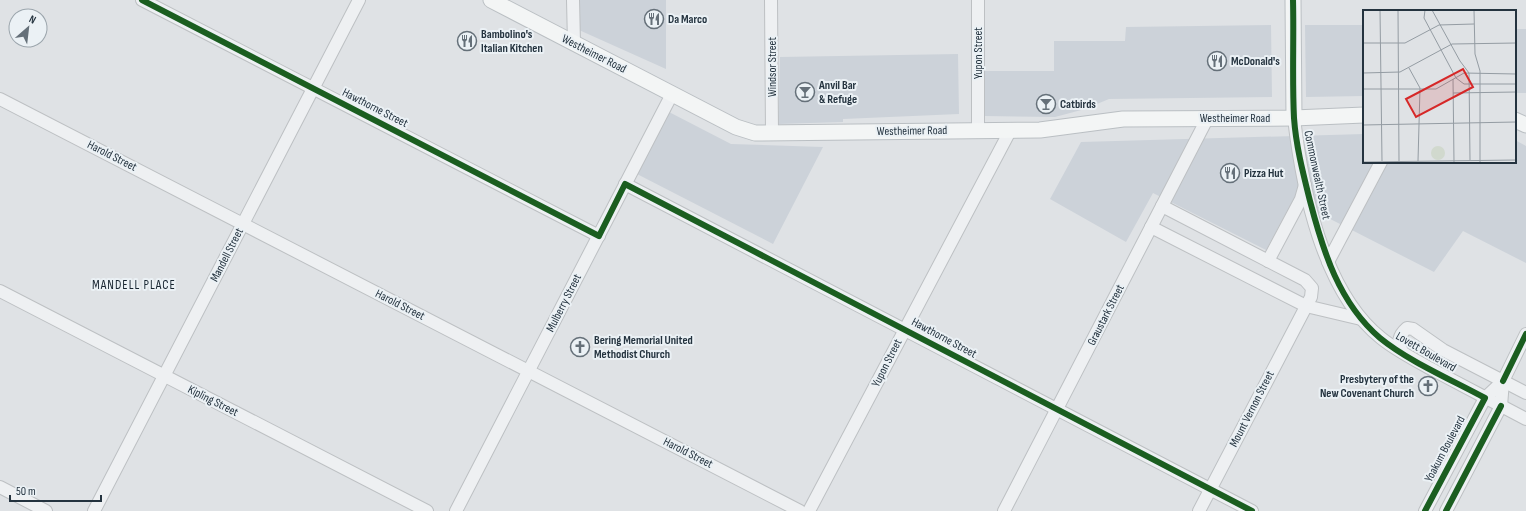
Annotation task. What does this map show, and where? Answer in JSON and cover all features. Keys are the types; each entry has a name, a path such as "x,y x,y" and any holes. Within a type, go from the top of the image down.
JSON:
{"main road":[{"name":"Westheimer Road","path":"491,0 736,127 754,133 772,134 978,130 1010,131 1064,128 1101,121 1123,119 1294,118 1363,115"},
{"name":"Commonwealth Street","path":"1293,0 1294,118"},
{"path":"1516,120 1526,125"}],"street":[{"name":"Hawthorne Street","path":"142,0 599,236"},
{"name":"Mandell Street","path":"94,511 359,0"},
{"path":"573,0 574,44"},
{"name":"Windsor Street","path":"771,0 772,134"},
{"name":"Yupon Street","path":"978,0 978,130"},
{"name":"Mulberry Street","path":"456,511 672,94"},
{"name":"Harold Street","path":"0,99 800,511"},
{"name":"Graustark Street","path":"1004,511 1208,118"},
{"name":"Commonwealth Street","path":"1294,118 1297,148 1305,184 1328,262 1342,291 1361,319"},
{"name":"Yupon Street","path":"810,511 1010,131"},
{"path":"1328,262 1380,163"},
{"name":"Hawthorne Street","path":"625,184 1252,511"},
{"path":"1268,261 1301,199 1305,184"},
{"path":"1162,206 1305,280 1312,288 1311,297 1306,306"},
{"path":"1151,227 1306,306 1361,319"},
{"name":"Kipling Street","path":"0,291 427,511"},
{"name":"Mount Vernon Street","path":"1199,511 1306,306"},
{"name":"Lovett Boulevard","path":"1361,319 1381,338 1402,352 1526,419"},
{"name":"Lovett Boulevard","path":"1402,352 1398,342 1400,334 1407,328 1414,329 1443,350 1526,393"},
{"name":"Yoakum Boulevard","path":"1425,511 1485,398 1503,381 1526,334"},
{"name":"Yoakum Boulevard","path":"1446,511 1501,406 1503,381"},
{"path":"0,487 46,511"}],"shaded area":[{"path":"579,0 666,0 666,69 579,30"},
{"path":"1271,25 1272,97 1109,99 1085,109 1055,117 984,116 983,71 1054,71 1054,41 1125,41 1126,27"},
{"path":"1305,25 1363,25 1363,96 1306,97"},
{"path":"1516,29 1526,29 1526,93 1516,93"},
{"path":"958,54 959,114 843,119 843,122 778,124 780,57"},
{"path":"669,112 731,144 823,147 773,244 637,174"},
{"path":"1363,134 1363,163 1516,163 1516,141 1526,146 1526,263 1463,231 1434,272 1293,200 1266,250 1153,193 1126,242 1050,199 1081,142"}],"cycle path":[{"path":"142,0 599,236 625,184 1252,511"},
{"path":"1293,0 1293,103 1296,139 1302,170 1315,220 1334,275 1354,309 1380,338 1404,355 1485,398 1425,511"},
{"path":"1503,381 1526,334"},
{"path":"1446,511 1501,406"}],"place":[{"name":"Da Marco","path":"654,19"},
{"name":"Bambolino's Italian Kitchen","path":"467,41"},
{"name":"McDonald's","path":"1217,61"},
{"name":"Anvil Bar & Refuge","path":"805,92"},
{"name":"Catbirds","path":"1046,104"},
{"name":"Pizza Hut","path":"1230,173"},
{"name":"Bering Memorial United Methodist Church","path":"580,347"},
{"name":"Presbytery of the New Covenant Church","path":"1428,386"}],"district":[{"name":"MANDELL PLACE","path":"134,285"}]}
